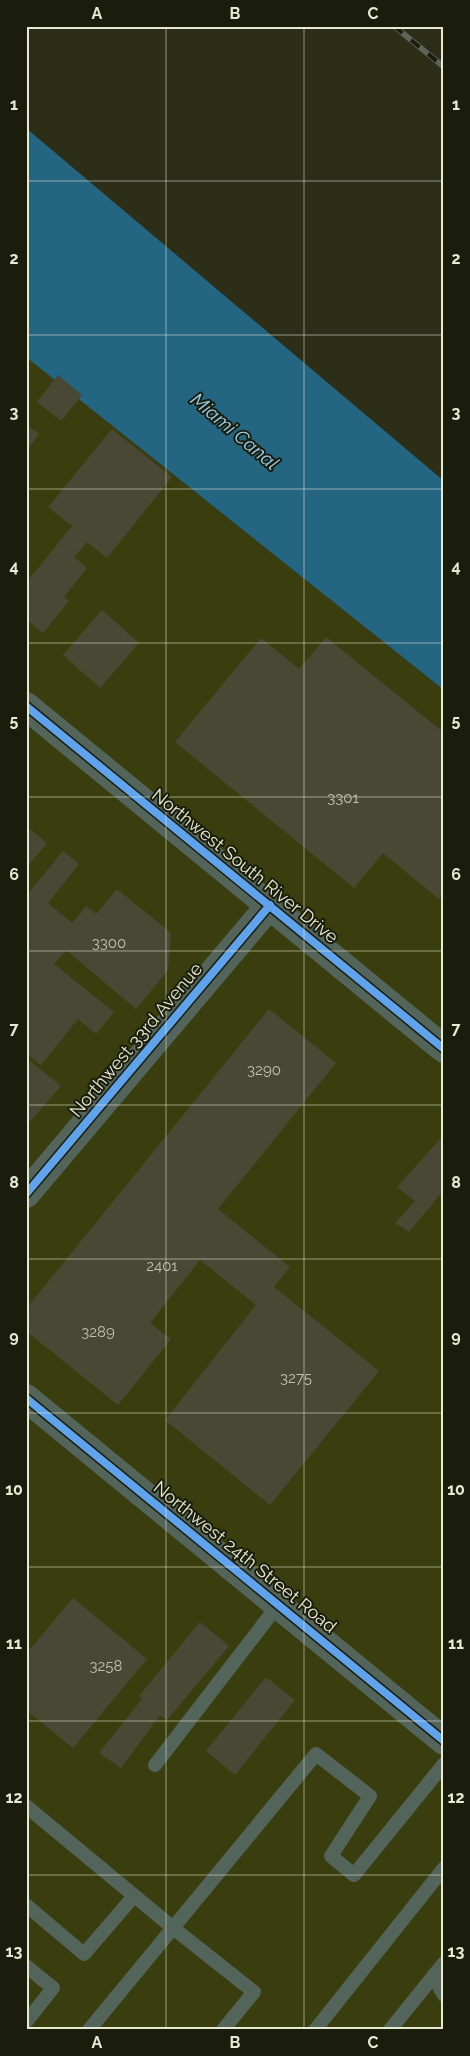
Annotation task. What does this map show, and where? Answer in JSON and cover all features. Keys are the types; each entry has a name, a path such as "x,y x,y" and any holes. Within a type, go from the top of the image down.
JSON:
{"street":[{"name":"Northwest South River Drive","path":"26,706 444,1049"},
{"name":"Northwest 33rd Avenue","path":"26,1194 270,905"},
{"name":"Northwest 24th Street Road","path":"26,1398 444,1741"}],"lane":[{"path":"156,1765 278,1605"},
{"path":"89,2030 316,1754 370,1796 331,1856 354,1875 444,1764"},
{"path":"26,1806 254,1992 223,2030"},
{"path":"315,2030 444,1868"},
{"path":"26,1905 84,1954 134,1896"},
{"path":"390,2030 444,1963"},
{"path":"26,1966 53,1988 26,2022"},
{"path":"434,1976 444,1995"}],"shaded area":[{"path":"26,357 444,690 444,2030 26,2030"}],"water":[{"name":"Miami Canal","path":"26,128 444,481 444,690 26,357"}],"building":[{"path":"58,375 82,395 61,421 37,402"},
{"path":"26,425 39,434 26,452"},
{"path":"112,429 172,477 107,558 87,542 74,557 87,568 64,597 69,601 43,633 26,619 26,583 72,526 48,507"},
{"path":"102,610 139,643 100,688 63,655"},
{"path":"326,637 444,733 444,893 439,899 383,853 354,888 175,742 261,638 299,669"},
{"path":"26,826 47,843 26,868"},
{"path":"63,851 79,864 48,903 72,923 86,906 96,914 117,889 171,933 168,970 136,1009 66,950 54,964 114,1012 96,1034 78,1019 41,1065 26,1053 26,896"},
{"path":"269,1009 336,1063 218,1209 290,1267 274,1287 379,1371 270,1505 165,1420 256,1305 200,1260 150,1323 171,1339 118,1405 26,1331 26,1309"},
{"path":"26,1058 61,1086 26,1126"},
{"path":"442,1137 444,1138 444,1190 409,1232 395,1223 415,1201 397,1187"},
{"path":"73,1598 147,1659 73,1748 26,1710 26,1654"},
{"path":"200,1622 229,1646 167,1720 160,1715 121,1768 99,1753 142,1699 139,1696"},
{"path":"266,1677 295,1700 235,1775 206,1751"}],"railway":[{"path":"394,26 444,67"}],"cycle path":[{"path":"26,706 444,1049"},
{"path":"26,1194 270,905"},
{"path":"26,1398 444,1741"}]}
